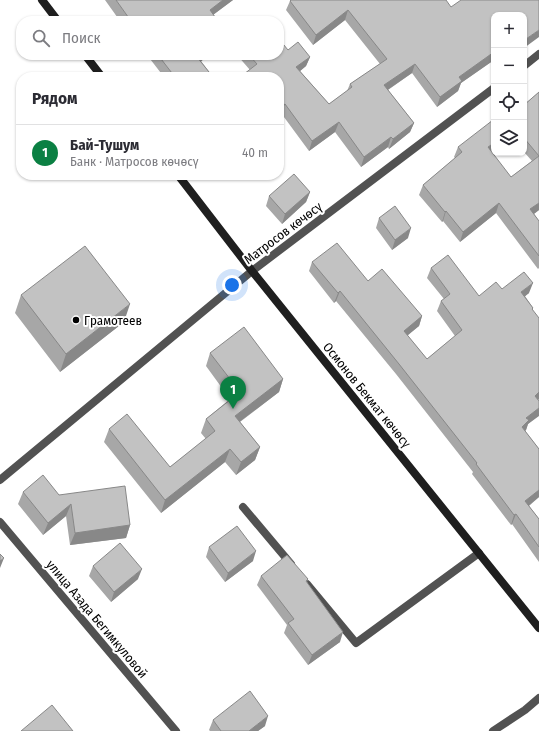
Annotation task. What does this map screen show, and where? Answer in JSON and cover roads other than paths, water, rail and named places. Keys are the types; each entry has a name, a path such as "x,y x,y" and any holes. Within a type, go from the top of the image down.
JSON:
{"main road":[{"path":"42,0 54,16"},
{"path":"89,60 98,72"},
{"name":"Осмонов Бекмат көчөсү","path":"182,180 252,271 539,628"}],"street":[{"path":"527,64 539,54"},
{"name":"Матросов көчөсү","path":"0,480 252,271 491,90"},
{"path":"243,507 356,643 479,553"},
{"name":"улица Азада Бегимкуловой","path":"0,522 176,731"},
{"path":"493,731 525,710 539,698"}],"place":[{"name":"Грамотеев","path":"76,320"},
{"name":"Бай-Тушум","path":"233,409"}]}
